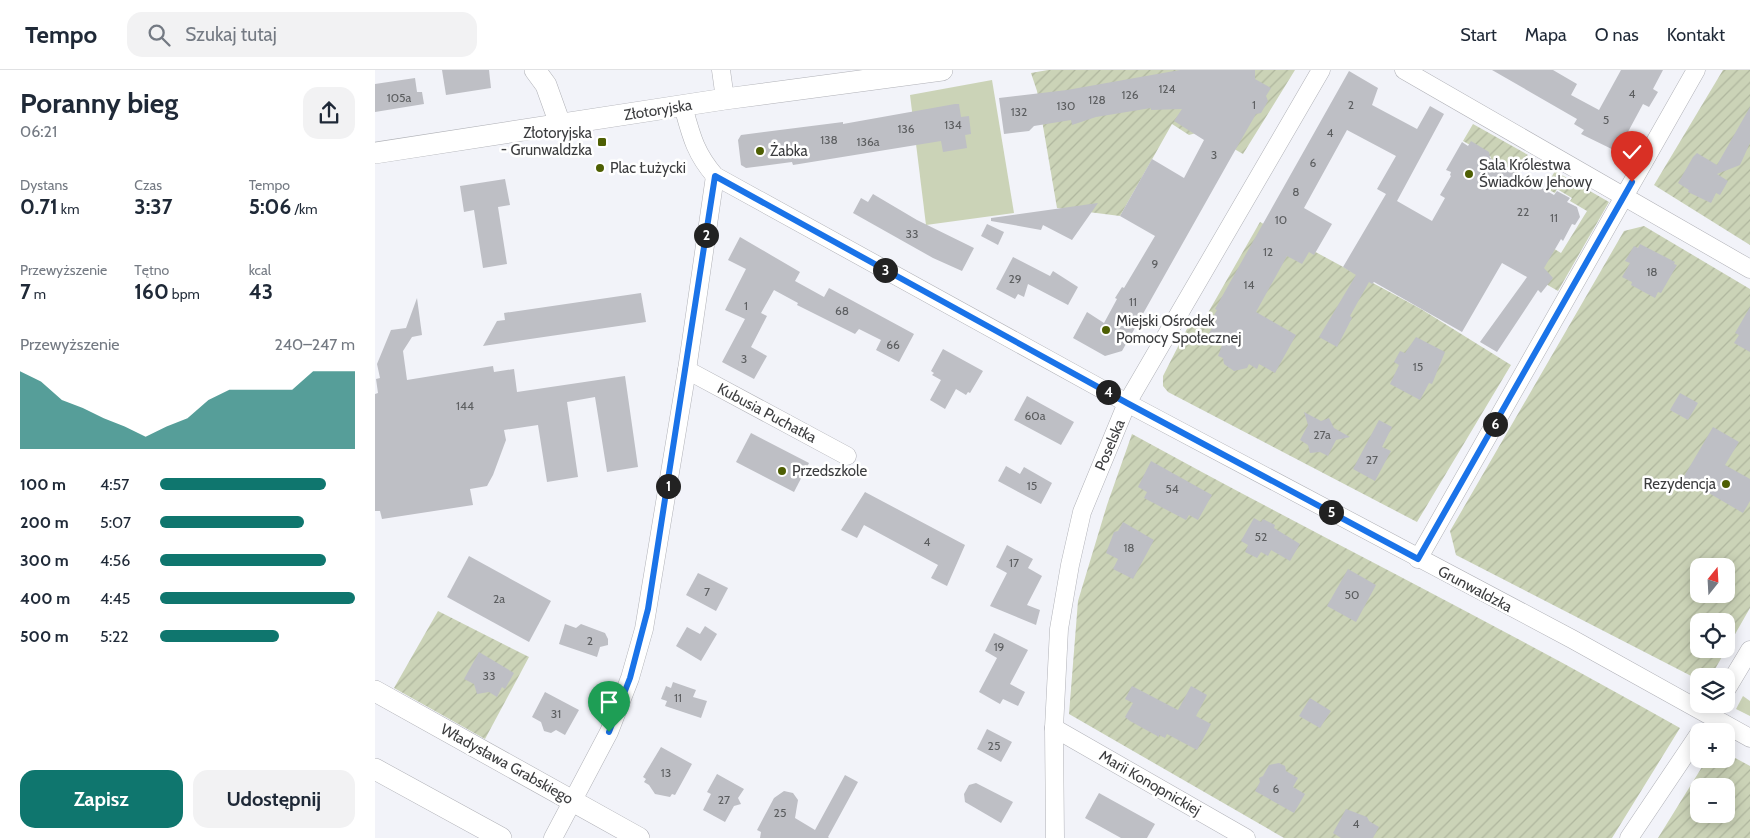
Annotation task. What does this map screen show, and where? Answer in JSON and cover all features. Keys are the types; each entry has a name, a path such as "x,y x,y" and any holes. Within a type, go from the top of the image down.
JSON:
{"street":[{"path":"535,70 546,85 560,124"},
{"path":"721,70 725,99"},
{"name":"Złotoryjska","path":"375,153 725,99 937,70"},
{"name":"Poselska","path":"1055,838 1054,728 1059,629 1069,565 1082,512 1127,403 1321,70"},
{"path":"1404,70 1750,269"},
{"path":"1418,559 1696,70"},
{"name":"Grunwaldzka","path":"683,106 693,145 703,162 715,176 1127,403 1418,559 1572,640 1690,698"},
{"path":"553,838 609,732 630,678 644,629 687,370 715,176"},
{"name":"Kubusia Puchatka","path":"687,370 847,456"},
{"path":"1735,675 1750,650"},
{"name":"Władysława Grabskiego","path":"375,690 639,838"},
{"name":"Grunwaldzka","path":"1718,713 1750,738"},
{"name":"Marii Konopnickiej","path":"1054,728 1246,838"},
{"path":"1629,838 1690,747"},
{"path":"375,769 501,838"}],"green space":[{"path":"1048,70 1295,70 1243,154 1203,131 1189,135 1172,124 1120,216 1057,208 1037,91 1031,73"},
{"path":"1723,70 1750,70 1750,245 1654,185"},
{"path":"992,80 1014,213 926,225 910,95"},
{"path":"1473,124 1528,155 1470,257 1463,205 1491,157 1463,141"},
{"path":"1555,171 1609,202 1558,291 1504,260 1522,229 1561,253 1587,211 1570,201 1572,198 1557,189 1555,193 1545,188"},
{"path":"1260,222 1421,309 1511,365 1417,522 1168,392 1163,386 1163,376 1191,321 1205,318"},
{"path":"1644,226 1750,289 1750,608 1735,634 1735,613 1690,613 1690,658 1721,658 1716,668 1690,668 1690,675 1456,555 1450,531 1624,231"},
{"path":"1132,434 1544,653 1680,728 1612,838 1284,838 1069,714 1078,601 1107,505"},
{"path":"438,611 529,657 485,739 394,688"},
{"path":"1743,696 1750,701 1750,716 1736,709"},
{"path":"1735,758 1750,766 1750,838 1658,838 1690,786 1690,823 1735,823 1735,778 1695,778 1701,768 1735,768"}],"building":[{"path":"442,70 489,70 491,88 446,95"},
{"path":"1180,70 1255,70 1255,79 1271,88 1266,96 1268,101 1261,113 1256,114 1122,351 1105,356 1073,338 1087,312 1104,323 1117,299 1115,298 1122,287 1124,288 1155,236 1120,216 1152,159 1184,178 1204,140 1174,121 1182,109 1151,110 1151,108 1096,117 1072,125 1071,120 1034,126 1029,131 1004,134 999,98 1067,90"},
{"path":"1492,70 1553,70 1577,84 1571,95 1599,110 1621,70 1663,70 1653,89 1658,92 1649,107 1643,104 1622,143 1624,155 1581,134 1584,130 1574,124 1577,119"},
{"path":"1349,71 1378,88 1372,105 1417,129 1430,106 1444,114 1397,201 1432,221 1445,198 1440,195 1451,176 1451,172 1446,170 1462,142 1468,146 1471,141 1489,152 1490,158 1554,195 1557,191 1570,198 1567,202 1577,207 1580,217 1575,225 1572,224 1563,241 1561,239 1544,268 1553,278 1541,293 1538,290 1497,352 1480,342 1527,277 1502,263 1462,332 1374,282 1372,284 1369,282 1350,316 1352,318 1337,347 1319,337 1356,275 1343,267 1386,194 1377,189 1396,156 1347,130 1304,208 1332,224 1314,255 1309,252 1302,264 1287,256 1256,312 1296,335 1275,373 1259,364 1257,369 1249,364 1247,368 1234,371 1224,364 1223,358 1218,356 1223,343 1208,335 1216,321 1212,319 1217,310 1215,309"},
{"path":"415,78 417,92 422,92 424,104 375,112 375,84"},
{"path":"959,104 961,117 969,116 971,134 965,135 967,148 943,152 941,141 793,165 792,162 746,168 741,165 738,140 741,135 843,122 843,124"},
{"path":"1750,107 1750,143 1740,165 1717,174 1728,181 1720,195 1716,193 1711,203 1688,192 1689,190 1678,183 1693,157 1697,153 1717,165"},
{"path":"505,179 510,205 498,207 507,264 483,268 474,210 464,212 460,186"},
{"path":"873,194 917,220 974,248 962,271 933,258 853,213 861,198 868,202"},
{"path":"1098,203 1072,240 1043,225 1041,230 991,221 991,218"},
{"path":"987,224 1004,232 998,245 981,236"},
{"path":"740,237 800,272 795,281 824,297 829,288 914,334 899,362 876,350 881,340 859,329 855,334 797,305 798,303 774,290 761,313 767,316 751,347 767,356 754,379 722,362 745,319 725,310 746,269 728,260"},
{"path":"1640,244 1675,262 1674,264 1677,265 1661,293 1658,292 1655,298 1631,285 1632,282 1622,277 1630,263 1625,261 1634,246 1638,248"},
{"path":"1013,257 1050,276 1053,271 1078,287 1068,305 1028,284 1024,297 1018,294 1015,299 996,289"},
{"path":"641,293 646,322 483,346 497,321 505,320 504,313"},
{"path":"417,298 422,335 412,337 403,351 407,380 493,366 494,372 514,369 517,392 625,376 638,467 607,472 595,397 567,402 578,477 547,482 538,425 504,430 506,440 487,486 470,489 473,505 382,519 380,511 375,511 375,394 378,393 376,379 380,378 377,364 391,330 406,328"},
{"path":"1750,307 1750,352 1734,343 1739,335 1735,333"},
{"path":"1416,337 1445,352 1432,384 1429,383 1420,400 1390,384 1399,365 1394,362 1400,351 1405,353"},
{"path":"943,349 983,371 970,393 968,392 966,395 956,389 945,409 930,400 941,380 932,375 934,373 931,371"},
{"path":"1680,393 1698,403 1688,420 1670,410"},
{"path":"1027,396 1074,422 1061,445 1014,420"},
{"path":"1304,412 1321,421 1329,418 1334,428 1350,437 1336,440 1328,456 1320,452 1310,453 1308,445 1300,440 1308,425"},
{"path":"1379,420 1392,427 1382,447 1391,451 1375,481 1353,469"},
{"path":"1713,427 1739,442 1725,465 1750,479 1750,501 1743,513 1683,478"},
{"path":"751,433 809,463 794,492 736,462"},
{"path":"1151,461 1212,495 1198,520 1189,515 1186,520 1144,498 1147,492 1138,487"},
{"path":"1006,466 1020,474 1024,467 1052,483 1041,504 998,481"},
{"path":"865,492 965,545 947,586 931,578 938,565 864,525 857,538 841,530"},
{"path":"1254,518 1261,522 1263,519 1275,525 1274,528 1300,544 1290,561 1271,550 1268,556 1261,552 1257,558 1245,552 1248,545 1241,541"},
{"path":"1123,522 1154,540 1133,579 1113,569 1118,559 1106,553 1114,532 1118,531"},
{"path":"1007,545 1033,559 1028,568 1042,576 1027,605 1040,610 1036,625 990,606 1007,573 996,567"},
{"path":"469,556 551,601 529,642 447,597"},
{"path":"1348,569 1376,585 1356,622 1327,606"},
{"path":"698,573 728,588 716,611 686,595"},
{"path":"565,624 576,628 581,624 605,633 608,645 600,647 597,657 559,644"},
{"path":"705,626 717,634 701,661 676,646 687,627 700,634"},
{"path":"994,633 1028,650 1010,684 1025,692 1018,706 1003,699 1000,704 979,692 997,658 985,651"},
{"path":"479,652 514,673 505,689 502,687 497,697 489,692 477,694 474,684 464,679"},
{"path":"673,682 696,690 693,697 707,701 701,718 665,706 667,701 661,699 666,686 671,688"},
{"path":"1132,686 1178,710 1191,686 1207,695 1196,716 1211,724 1197,750 1167,734 1165,738 1159,735 1159,737 1125,717 1133,703 1125,699"},
{"path":"545,692 579,710 565,735 556,730 551,733 544,731 541,722 532,717"},
{"path":"1310,698 1331,711 1320,728 1299,716"},
{"path":"987,729 1012,742 1001,762 977,749"},
{"path":"661,747 692,764 675,795 672,794 670,797 655,794 649,785 644,782 646,779 643,777"},
{"path":"1279,763 1285,766 1286,771 1298,778 1293,787 1305,794 1294,813 1255,791 1260,782 1259,778 1263,776 1269,765"},
{"path":"717,774 744,789 738,798 741,804 734,806 725,822 703,810 711,794 707,792"},
{"path":"845,775 858,782 829,838 760,838 761,832 757,830 774,798 784,791 793,793 798,800 795,818 815,830"},
{"path":"976,783 1013,802 1001,823 965,802 964,794 969,785"},
{"path":"1099,793 1155,824 1147,838 1121,838 1085,818"},
{"path":"1346,809 1367,817 1369,821 1379,827 1373,838 1341,838 1333,833"}],"place":[{"name":"Złotoryjska - Grunwaldzka","path":"602,142"},
{"name":"Żabka","path":"760,151"},
{"name":"Plac Łużycki","path":"600,168"},
{"name":"Sala Królestwa Świadków Jehowy","path":"1469,174"},
{"name":"Miejski Ośrodek Pomocy Społecznej","path":"1106,330"},
{"name":"Przedszkole","path":"782,471"},
{"name":"Rezydencja","path":"1726,484"}],"route":[{"path":"609,732 630,678 648,609 687,370 715,176 1127,403 1418,559 1632,182"}]}
